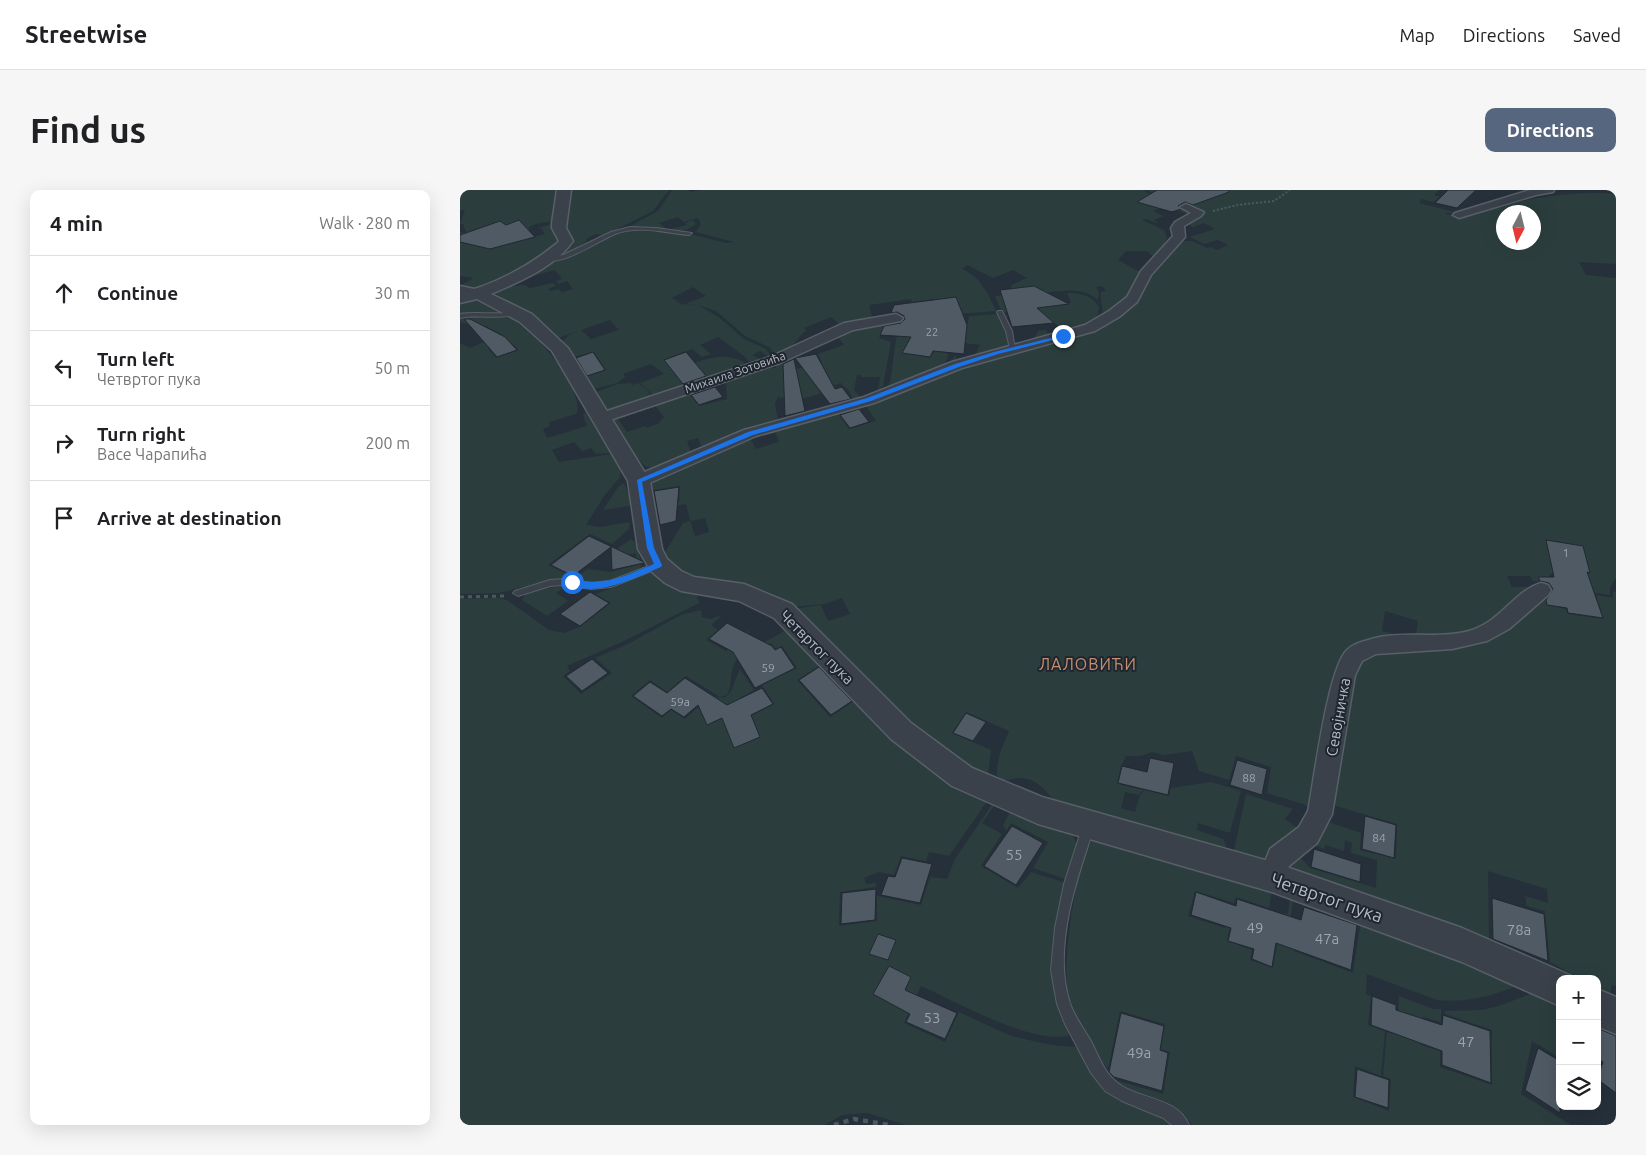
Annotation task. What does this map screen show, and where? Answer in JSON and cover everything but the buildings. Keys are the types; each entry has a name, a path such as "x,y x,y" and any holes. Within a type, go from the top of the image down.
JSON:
{"street":[{"path":"466,294 546,259 564,246 566,241 559,228 559,223 564,190"},
{"path":"1459,215 1535,192 1549,190"},
{"path":"639,481 750,433 869,400 957,365 1090,328 1114,314 1132,299 1145,274 1179,237 1177,228 1192,209"},
{"name":"Четвртог пука","path":"466,294 518,313 559,348 639,481 650,548 659,565 673,577 690,585 744,593 783,611 901,731 962,777 1038,810 1272,877 1462,945 1556,986"},
{"name":"Михаила Зотовића","path":"602,418 766,363 849,326 898,316"},
{"name":"Севојничка","path":"1272,877 1279,858 1308,835 1320,814 1344,675 1348,664 1355,654 1381,645 1461,640 1484,636 1503,624 1533,594 1541,590"},
{"path":"1601,1009 1616,1016"}],"lane":[{"path":"546,259 558,258 621,230 640,229 689,233"},
{"path":"1000,312 1013,349"},
{"path":"460,316 478,313 506,316 518,313"},
{"path":"518,593 550,583 563,582 591,586 611,584 659,565"},
{"path":"1088,825 1073,876 1062,926 1058,965 1060,989 1067,1014 1109,1085 1124,1095 1169,1114 1182,1125"}],"path":[{"path":"1192,209 1220,211 1237,205 1274,201 1290,190"},
{"path":"460,597 504,596 518,593"},
{"path":"834,1125 845,1119 868,1120 889,1125"}],"green space":[{"path":"460,190 559,190 553,221 535,224 528,228 530,230 510,236 515,242 545,234 542,229 537,228 553,224 560,242 543,258 482,288 475,290 460,286 473,278 460,276 460,233 466,232 463,224 460,224 465,210 460,210"},
{"path":"570,190 669,190 653,211 585,245 602,235 596,234 586,239 578,248 560,256 572,241 565,224"},
{"path":"672,190 688,190 690,192 701,190 1143,190 1155,197 1196,212 1190,215 1164,206 1153,211 1164,216 1154,220 1159,224 1146,219 1142,220 1164,230 1167,238 1160,253 1148,267 1146,266 1153,256 1147,251 1126,251 1118,260 1142,273 1128,298 1102,319 1101,292 1106,291 1102,286 1096,287 1099,293 1098,300 1087,293 1075,291 1049,292 1050,294 1041,295 1046,307 1071,303 1067,293 1085,296 1093,300 1099,307 1096,321 1073,330 1033,342 1038,331 1045,330 1052,336 1065,332 1051,320 1035,324 1031,315 1006,317 1011,315 1010,311 1002,312 995,296 1012,294 1010,290 1012,285 1027,278 1013,270 993,278 967,265 962,269 969,272 979,281 987,292 996,311 931,316 929,323 942,324 949,318 960,317 959,325 968,324 969,316 997,314 1007,334 1008,346 964,360 975,356 980,345 947,341 941,352 949,354 945,363 949,365 955,355 956,358 953,364 886,390 890,383 896,339 901,332 902,319 911,314 936,310 933,299 912,302 911,299 869,305 872,317 828,332 840,325 831,317 804,328 807,330 786,352 776,356 769,347 745,336 716,311 698,305 720,318 744,339 766,349 770,355 769,359 768,356 760,351 752,355 764,361 751,364 744,356 718,337 700,345 711,354 702,357 692,349 667,358 679,369 703,360 719,357 728,357 744,362 743,367 654,396 640,383 664,374 651,364 623,374 625,377 617,383 594,389 586,377 606,370 594,352 574,357 563,341 569,335 580,330 558,338 524,311 496,294 496,291 498,288 524,285 530,288 553,283 556,286 548,289 550,291 558,289 562,292 573,289 567,281 558,284 556,281 562,279 555,270 532,276 526,273 627,230 690,234 726,243 734,242 696,232 701,224 698,218 684,222 678,217 659,223 668,230 687,225 685,223 693,220 696,224 677,232 642,228 642,226 625,229 658,211","holes":["693,287 706,296 685,304 695,305 681,304 672,298","610,320 619,330 591,339 581,330","954,325 948,327 945,337 917,335 902,354 920,326","916,343 938,347 930,358 908,354"]},
{"path":"1146,190 1439,190 1434,195 1440,197 1433,202 1422,199 1419,203 1458,213 1446,214 1463,217 1496,207 1496,250 1541,250 1541,205 1504,205 1566,194 1616,194 1616,264 1579,262 1586,275 1616,278 1616,578 1610,587 1610,595 1581,591 1552,573 1543,581 1533,581 1530,576 1507,576 1512,587 1537,587 1486,631 1415,640 1418,621 1385,611 1382,631 1410,638 1360,649 1316,808 1267,793 1271,767 1236,756 1229,780 1199,771 1192,751 1164,755 1152,752 1140,756 1126,756 1121,766 1117,784 1144,790 1138,795 1125,792 1121,808 1135,812 1140,795 1145,790 1169,796 1171,788 1211,782 1241,791 1230,833 1198,823 1197,830 1223,839 1226,845 1225,851 1057,804 1041,786 1025,778 1006,781 998,780 998,761 1009,731 966,712 952,733 991,750 988,776 980,775 911,728 794,609 821,605 828,621 850,614 842,598 824,604 792,607 693,579 668,563 664,554 683,523 690,521 695,536 709,532 705,518 690,520 686,504 657,509 657,517 653,518 650,506 679,502 680,486 653,490 653,496 649,497 649,482 749,436 756,449 779,442 774,429 857,406 860,408 839,415 849,429 876,421 865,404 955,368 1094,329 1101,330 1181,241 1192,241 1207,248 1211,247 1217,250 1228,245 1218,240 1204,244 1190,237 1215,229 1204,223 1193,227 1187,224 1207,211 1199,210 1186,204 1184,205"},
{"path":"470,300 481,301 506,313 476,312 460,315 460,302"},
{"path":"472,316 503,317 519,322 537,338 568,379 577,405 576,414 549,422 550,426 543,429 547,438 587,426 583,416 585,412 611,453 596,454 591,448 582,451 574,442 552,450 559,462 612,454 621,471 620,477 604,496 586,525 600,527 630,522 629,529 612,544 590,534 548,565 573,577 546,581 499,593 460,594 460,343 470,348 486,341 495,345 488,348 496,358 519,350 509,341 496,345 487,341 501,334 486,326 482,327 460,322 460,319"},
{"path":"894,321 897,326 894,329 883,328 879,338 891,342 883,386 878,390 880,377 861,377 861,375 857,375 854,390 862,399 854,401 849,391 841,383 819,390 821,393 810,397 792,400 778,397 775,404 778,420 782,421 702,448 698,438 687,441 691,453 651,468 645,466 634,455 613,420 620,414 623,416 618,419 627,432 645,426 647,428 659,423 664,417 655,406 649,408 646,404 691,389 694,394 690,395 699,406 727,399 726,383 708,388 705,384 767,367 776,368 776,363 804,349 807,352 792,359 797,369 822,363 818,354 844,345 837,336 830,335"},
{"path":"631,383 632,385 638,383 647,390 651,397 610,410 605,409 596,392 618,384"},
{"path":"624,483 630,498 630,506 603,510 618,487"},
{"path":"631,539 635,542 642,565 637,571 621,579 611,581 583,581 575,579 587,569 610,572 637,565 636,553 609,559 617,549"},
{"path":"650,573 682,592 697,595 699,603 624,641 567,666 570,671 563,676 581,694 612,673 595,658 628,644 681,615 701,610 702,617 710,619 722,615 711,625 718,630 706,640 726,651 748,630 747,644 733,667 730,688 727,695 720,697 728,695 731,691 740,669 754,690 740,698 751,716 774,704 762,685 797,668 782,646 776,649 771,643 749,654 752,660 741,665 755,638 761,644 788,629 822,664 797,680 830,717 856,700 988,800 949,856 929,852 926,861 901,856 894,875 879,872 864,878 866,884 876,883 876,887 840,892 839,926 877,921 877,896 921,905 930,877 947,879 955,859 993,803 996,803 982,823 1002,834 981,866 1018,888 1031,872 1066,883 1056,995 1060,1015 1068,1030 1068,1036 1052,1037 1014,1028 921,986 904,1023 945,1042 959,1012 1011,1036 1051,1045 1075,1047 1084,1053 1103,1091 1172,1125 906,1125 867,1113 842,1115 825,1125 460,1125 460,599 498,598 507,600 549,630 564,633 580,627 611,603 596,594","holes":["686,676 719,697 712,695 685,719 671,710 662,718 631,696 650,680 667,692"]},
{"path":"1557,586 1544,596 1547,605 1566,609 1568,614 1604,619 1596,595 1613,598 1613,592 1616,592 1616,986 1612,985 1610,993 1601,989 1601,975 1574,975 1550,962 1545,911 1527,906 1525,896 1548,903 1547,889 1488,871 1489,945 1282,870 1297,854 1310,868 1376,888 1377,860 1351,853 1352,843 1345,840 1344,851 1325,845 1324,849 1315,845 1311,840 1328,810 1333,808 1333,811 1330,811 1328,822 1361,833 1360,850 1396,859 1397,824 1336,806 1328,797 1352,667 1373,650 1457,644 1536,596"},
{"path":"566,587 556,593 568,601 547,616 522,600 525,595 540,589"},
{"path":"1246,794 1293,809 1285,819 1296,827 1306,816 1310,816 1266,862 1234,851"},
{"path":"1011,810 1072,834 1077,845 1066,879 1033,868 1048,842 1011,823 1006,831 1003,825"},
{"path":"1097,840 1272,890 1269,908 1236,897 1234,903 1195,891 1188,916 1225,928 1230,905 1234,906 1227,941 1252,950 1250,960 1273,968 1283,913 1288,914 1290,896 1294,897 1287,937 1296,940 1294,951 1353,973 1360,925 1340,919 1341,914 1519,985 1479,998 1448,1001 1437,1000 1367,974 1366,994 1371,996 1368,1025 1385,1031 1381,1076 1355,1066 1353,1097 1389,1111 1391,1079 1383,1076 1387,1032 1397,1035 1399,996 1433,1009 1441,1009 1441,1022 1423,1017 1421,1045 1440,1051 1440,1067 1492,1085 1492,1030 1445,1014 1445,1011 1482,1010 1499,1006 1535,992 1556,998 1556,1056 1532,1041 1521,1094 1571,1125 1192,1125 1183,1113 1174,1106 1120,1085 1112,1079 1163,1094 1170,1052 1161,1049 1165,1024 1120,1011 1108,1069 1084,1034 1070,1005 1067,962 1071,916 1080,871 1092,841"}],"district":[{"name":"ЛАЛОВИЋИ","path":"1088,664"}],"route":[{"path":"572,582 591,586 611,584 659,565 653,557 650,548 639,481 750,433 847,407 957,365 1063,336"}]}
